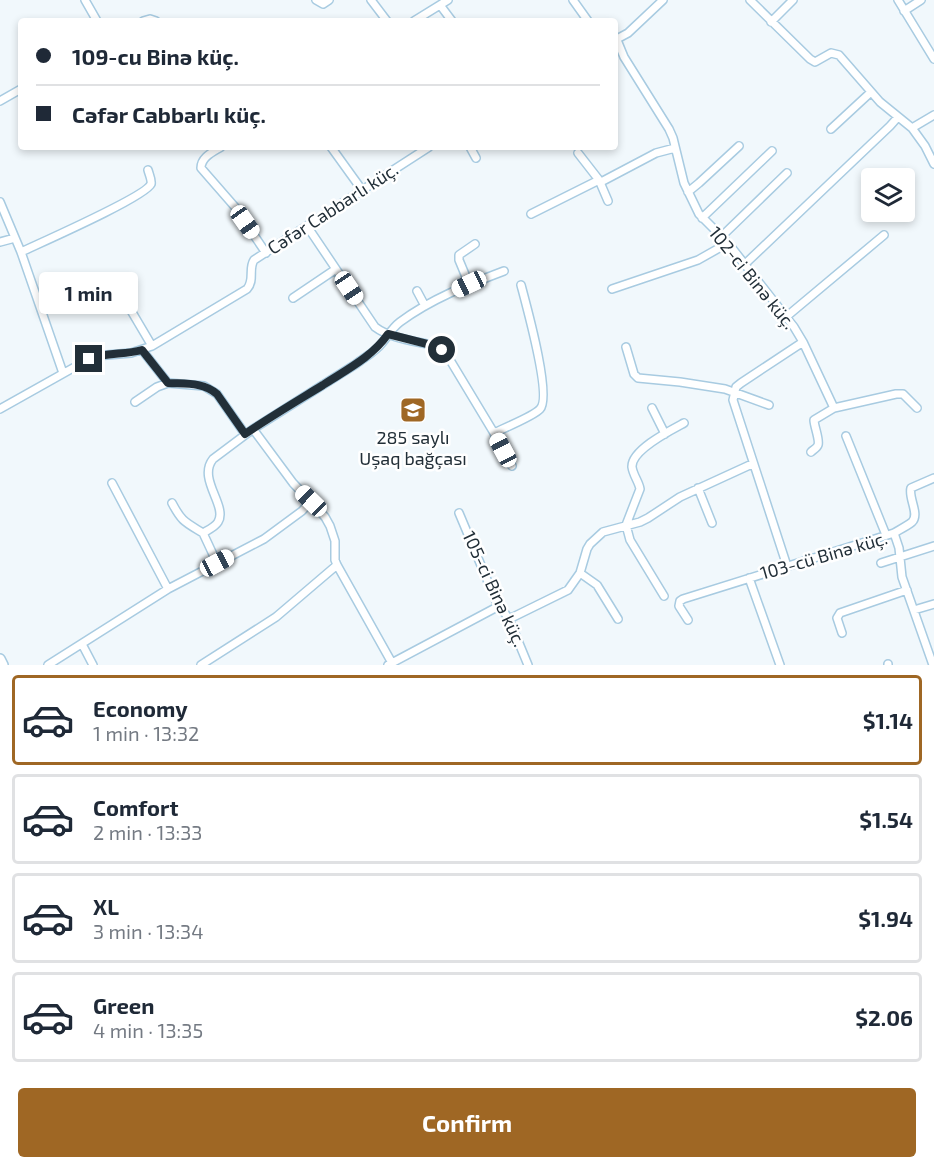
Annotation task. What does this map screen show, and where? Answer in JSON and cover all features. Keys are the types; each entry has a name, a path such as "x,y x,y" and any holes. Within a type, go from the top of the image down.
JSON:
{"street":[{"path":"85,0 95,18"},
{"path":"316,0 322,4 330,0"},
{"path":"371,0 385,18"},
{"path":"419,18 448,0"},
{"path":"573,0 586,18"},
{"path":"618,39 628,33 663,0"},
{"path":"750,0 814,62 831,53 839,55 888,110 912,128 934,164"},
{"path":"771,22 793,0"},
{"path":"898,0 934,59"},
{"path":"904,11 921,0"},
{"path":"440,5 450,18"},
{"name":"102-ci Binə küç.","path":"618,44 669,129 694,206 702,218 728,243 745,264 803,342 741,383 734,392"},
{"path":"0,101 18,91"},
{"path":"831,129 871,92"},
{"path":"912,128 934,115"},
{"path":"745,264 898,117"},
{"path":"688,192 739,146"},
{"path":"531,214 599,180 601,182 656,153 675,148"},
{"path":"217,150 201,162 201,168 235,207 266,253"},
{"path":"333,150 362,190"},
{"name":"Cəfər Cabbarlı küç.","path":"0,409 95,356 131,353 152,346 247,289 252,281 252,263 424,150"},
{"path":"472,150 476,158"},
{"path":"702,218 772,151"},
{"path":"578,153 599,180 608,201"},
{"path":"21,252 142,192 151,184 148,170"},
{"path":"721,237 787,173"},
{"path":"0,202 21,252 63,373"},
{"path":"307,226 375,327 388,334 435,346 447,355 512,466"},
{"path":"786,317 884,235"},
{"path":"0,242 15,238"},
{"path":"612,289 698,260 728,243"},
{"path":"469,284 459,255 476,244"},
{"path":"293,298 336,269"},
{"path":"203,533 218,522 220,512 210,484 210,462 245,434 373,352 400,322 425,306 469,284 504,271"},
{"path":"494,433 539,411 544,402 541,373 521,285"},
{"path":"417,291 425,306"},
{"path":"123,297 152,346"},
{"path":"803,342 834,408"},
{"path":"626,347 634,374 638,378 680,382 734,392 769,405"},
{"path":"142,350 168,383"},
{"path":"135,402 157,387 168,383 198,385 217,394 245,434"},
{"path":"734,392 734,407 786,566"},
{"path":"811,452 819,442 814,420 834,408 903,393 917,408"},
{"path":"652,408 665,434"},
{"path":"664,596 630,540 626,525 640,489 632,469 634,458 639,453 684,423"},
{"path":"253,429 293,483 325,517 335,542 337,565 390,664 403,662 499,606"},
{"path":"846,436 886,535"},
{"path":"509,619 568,590 580,573 586,549 603,532 640,522 680,497 752,464"},
{"path":"894,533 914,519 911,488 934,478"},
{"path":"112,483 168,589"},
{"path":"698,488 712,523"},
{"path":"48,665 168,589 264,539 302,511 311,501"},
{"path":"172,503 183,521 203,533 217,563"},
{"name":"105-ci Binə küç.","path":"459,513 483,573 499,606 509,619 528,665"},
{"name":"103-cü Binə küç.","path":"688,620 679,606 680,601 894,533 899,548 902,577 933,665"},
{"path":"881,564 934,546"},
{"path":"201,665 276,617 337,565"},
{"path":"580,573 597,585 618,620"},
{"path":"749,578 780,665"},
{"path":"842,633 837,618 840,614 907,590"},
{"path":"914,610 934,604"},
{"path":"82,644 93,665"},
{"path":"0,659 3,665"}],"place":[{"name":"285 saylı Uşaq bağçası","path":"413,410"}],"route":[{"path":"89,359 95,356 142,350 168,383 204,386 217,394 245,434 356,364 381,345 388,334 435,346 442,350"}]}
